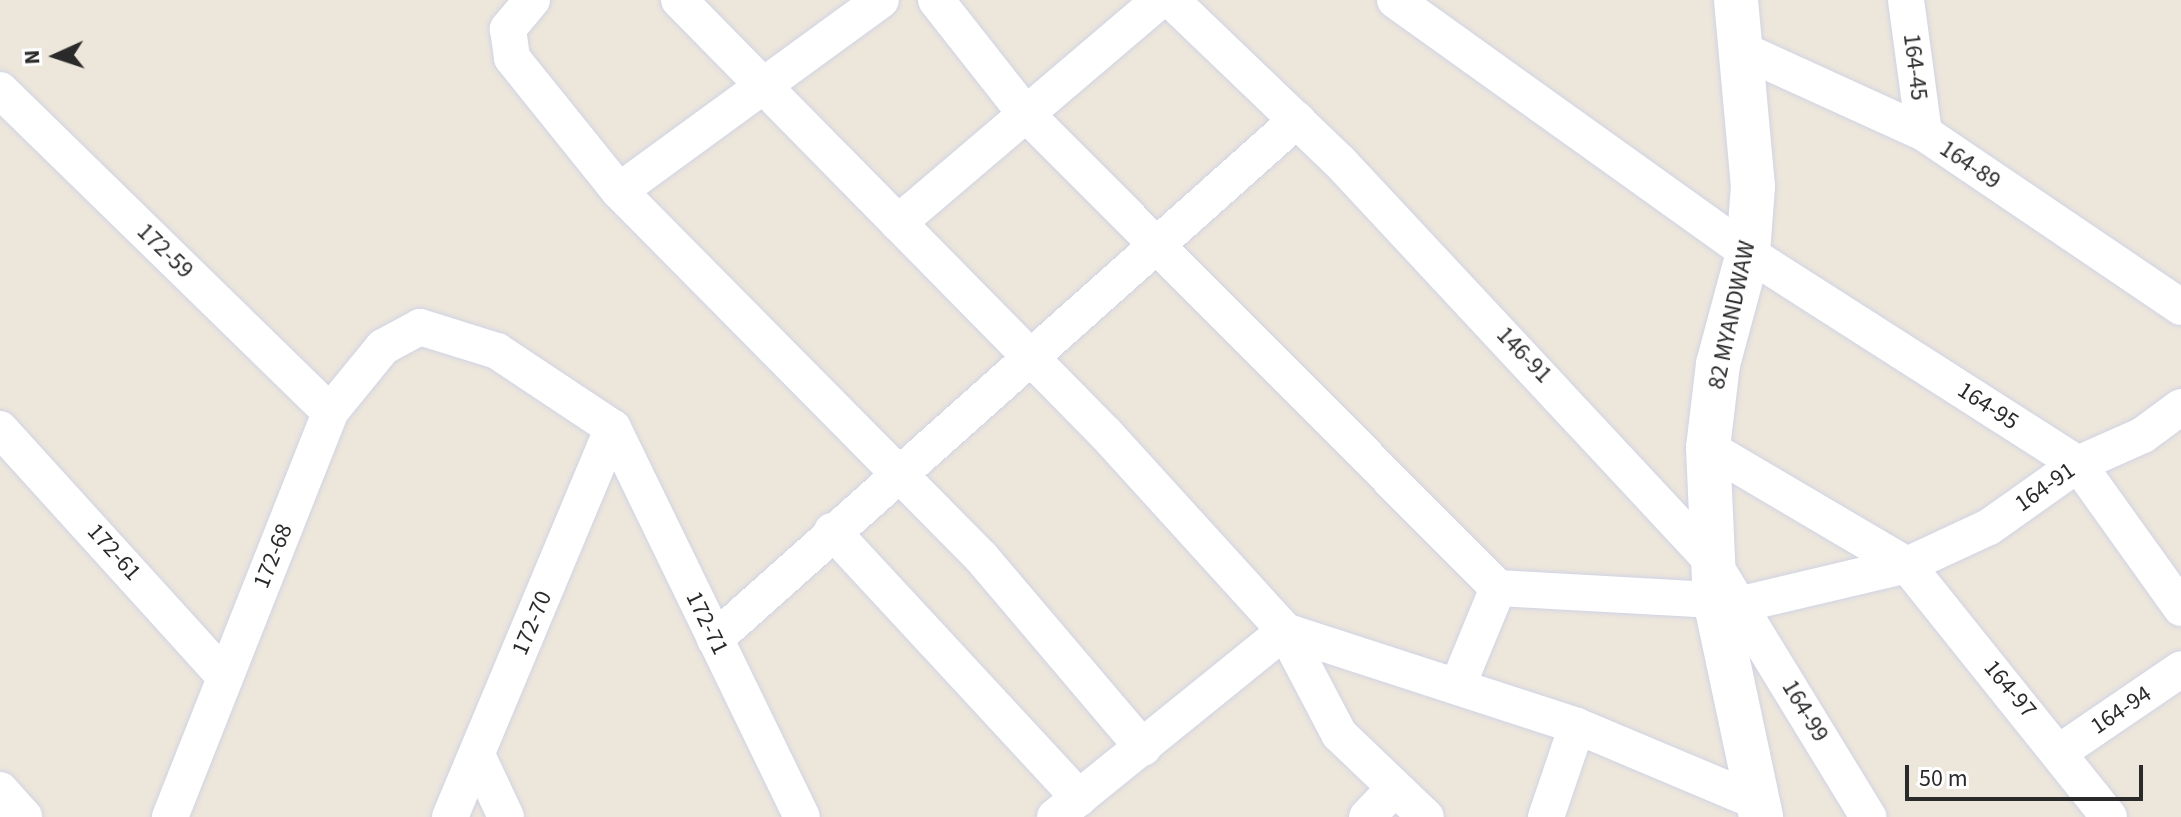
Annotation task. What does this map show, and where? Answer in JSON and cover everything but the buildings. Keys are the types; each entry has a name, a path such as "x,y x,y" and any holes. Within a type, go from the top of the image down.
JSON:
{"street":[{"path":"532,0 508,29 512,58 619,191 899,470 1143,748"},
{"path":"679,0 762,88 1035,360 1285,631 1339,734 1392,791 1426,817"},
{"path":"619,191 702,124 762,88 881,0"},
{"path":"936,0 1024,112 1157,240 1498,588 1723,588 1907,565"},
{"path":"898,223 1024,112 1160,0"},
{"name":"146-91","path":"1171,0 1297,120 1723,588"},
{"name":"164-95","path":"1395,0 1748,253 2078,464 2181,608"},
{"name":"82 MYANDWAW","path":"1736,0 1744,51 1753,186 1748,253 1718,364 1708,448 1723,588 1758,809"},
{"name":"164-45","path":"1906,0 1924,133"},
{"name":"164-89","path":"1744,51 1924,133 2181,307"},
{"name":"172-59","path":"0,90 330,412"},
{"path":"715,639 899,470 1035,360 1157,240 1297,120"},
{"name":"172-68","path":"170,817 330,412 383,347 420,327 497,351 613,428"},
{"name":"164-91","path":"1907,565 1989,527 2078,464 2143,435 2181,407"},
{"name":"172-71","path":"613,428 802,817"},
{"name":"172-70","path":"450,817 613,428"},
{"name":"172-61","path":"0,429 225,677"},
{"name":"164-97","path":"1708,448 1907,565 2061,751 2109,817"},
{"path":"832,531 1067,808 1285,631"},
{"path":"1458,685 1498,588"},
{"name":"164-99","path":"1723,588 1868,817"},
{"path":"1285,631 1577,726 1758,809"},
{"name":"164-94","path":"2061,751 2181,669"},
{"path":"1546,817 1577,726"},
{"path":"477,755 506,817"},
{"path":"0,790 24,817"},
{"path":"1367,817 1392,791"}]}
